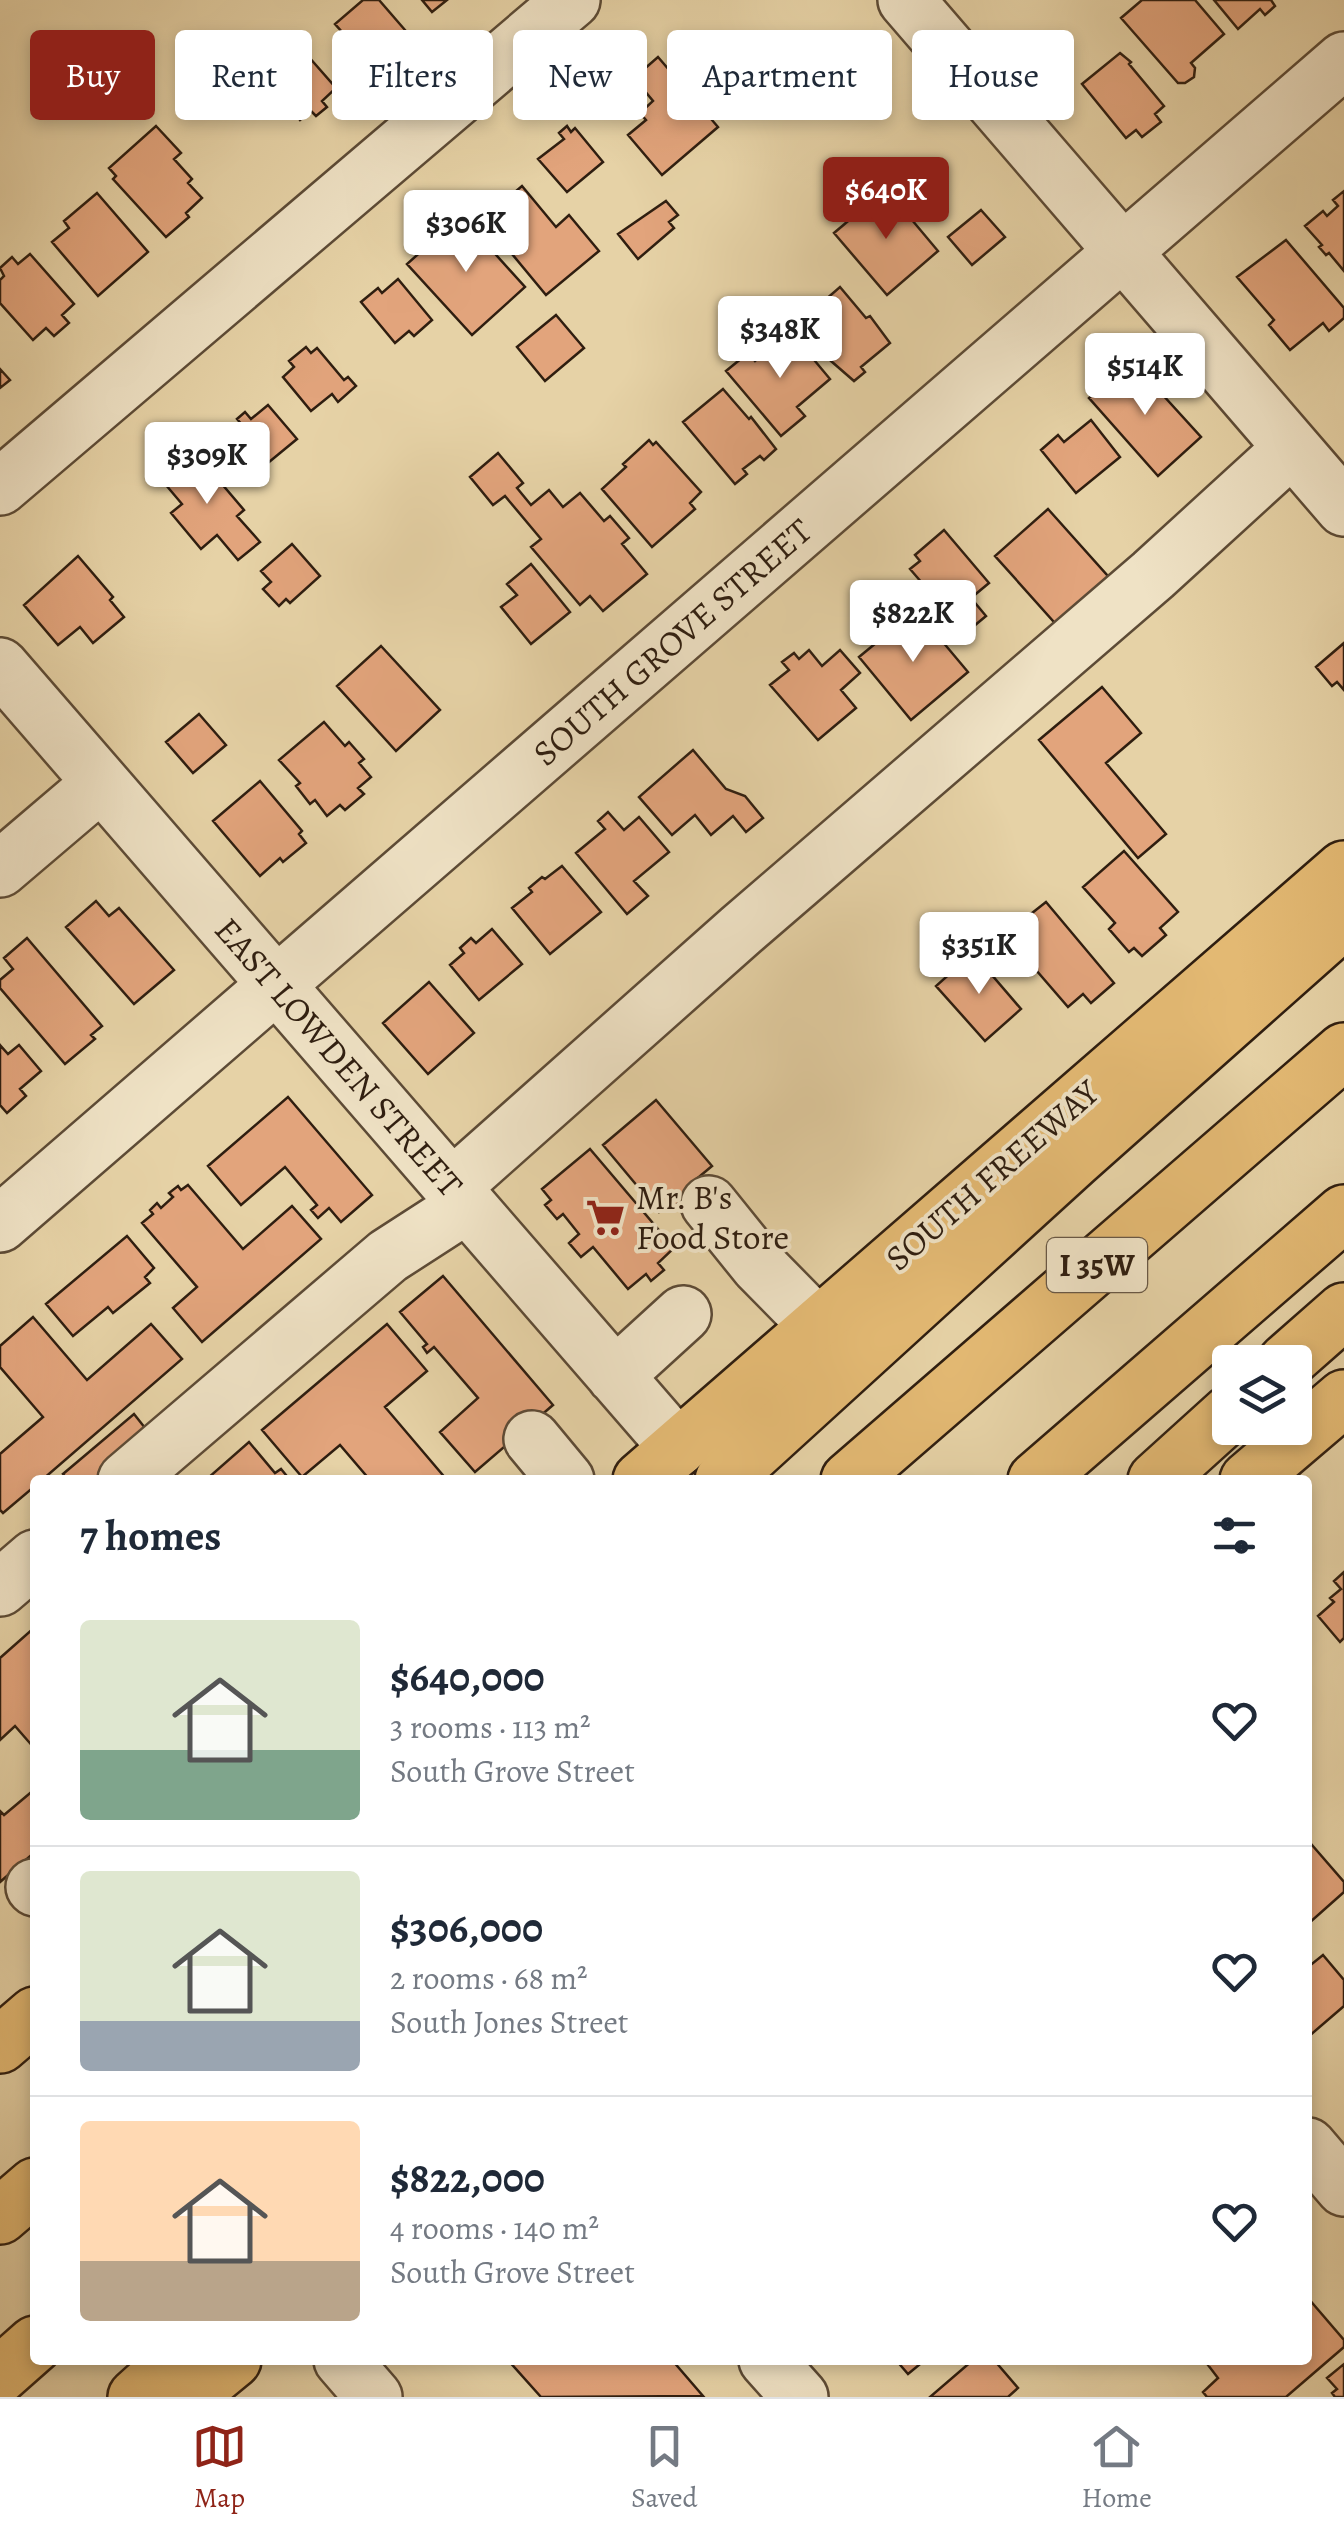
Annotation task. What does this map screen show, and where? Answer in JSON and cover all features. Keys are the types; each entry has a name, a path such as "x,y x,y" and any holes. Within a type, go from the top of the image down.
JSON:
{"main road":[{"name":"SOUTH FREEWAY","path":"659,1464 1344,870"},
{"path":"729,1475 1344,920"},
{"name":"I 35W","path":"855,1475 1344,1050"},
{"path":"1042,1475 1344,1214"},
{"path":"1305,1345 1344,1311"},
{"path":"1254,1475 1344,1398"},
{"path":"1162,1475 1212,1429"},
{"path":"0,2045 30,2019"},
{"path":"0,2216 30,2190"},
{"path":"0,2374 30,2348"},
{"path":"136,2397 171,2365"},
{"path":"188,2397 227,2365"}],"street":[{"path":"0,486 572,0"},
{"path":"906,0 1344,508"},
{"name":"SOUTH GROVE STREET","path":"0,1224 1344,60"},
{"path":"132,1475 460,1196 754,918 1153,575 1292,448"},
{"name":"EAST LOWDEN STREET","path":"0,666 615,1376 659,1464"},
{"path":"0,869 102,784"},
{"path":"709,1204 759,1266 818,1326"},
{"path":"615,1376 683,1314"},
{"path":"0,1588 30,1562"},
{"path":"1312,2151 1344,2188"}],"building":[{"path":"363,0 379,0 405,30 340,30 335,24"},
{"path":"422,0 447,0 432,12"},
{"path":"1142,0 1195,0 1224,34 1191,63 1194,77 1185,83 1178,83 1121,18"},
{"path":"1214,0 1271,0 1275,6 1265,15 1260,9 1238,29"},
{"path":"1120,53 1164,106 1155,114 1161,122 1142,137 1136,130 1126,138 1082,84"},
{"path":"658,57 667,68 667,120 712,120 718,127 662,175 628,135 647,120 647,107 653,101 647,94 647,67"},
{"path":"312,61 332,83 332,92 322,101 327,107 316,116 312,112"},
{"path":"156,126 181,153 174,159 202,198 186,213 189,217 166,237 113,179 116,176 109,168"},
{"path":"567,126 571,132 575,128 603,162 567,192 538,159 564,139 559,133"},
{"path":"522,186 556,227 569,215 599,251 546,295 483,219"},
{"path":"886,189 938,251 887,295 834,233"},
{"path":"1344,191 1344,271 1319,247 1322,245 1305,226 1323,211 1327,216 1338,206 1333,200"},
{"path":"97,193 148,252 98,296 52,242 69,228 64,221"},
{"path":"666,201 678,215 669,222 674,228 638,259 618,234"},
{"path":"981,210 1005,237 972,265 948,237"},
{"path":"461,216 525,287 472,335 407,264"},
{"path":"1286,240 1344,308 1344,318 1329,331 1323,323 1290,350 1269,325 1274,320 1237,277"},
{"path":"30,254 74,304 62,315 69,323 54,336 46,328 33,340 0,303 0,280 4,276 0,268 12,257 18,264"},
{"path":"398,279 432,320 414,336 409,331 395,343 361,302 378,288 382,293"},
{"path":"840,287 866,318 870,316 890,343 861,367 865,372 854,381 825,355 828,353 801,321"},
{"path":"556,315 584,348 545,381 517,347"},
{"path":"790,331 830,379 797,407 805,416 781,436 726,371 748,353 755,361"},
{"path":"306,347 311,353 317,348 344,380 348,377 356,386 338,402 332,394 311,411 283,377 294,367 289,361"},
{"path":"1131,360 1201,437 1158,476 1089,398"},
{"path":"0,369 10,380 0,388"},
{"path":"723,389 776,449 764,460 760,456 743,469 747,474 735,484 683,422"},
{"path":"268,405 297,439 252,476 223,442 243,426 237,419 245,412 251,419"},
{"path":"1091,420 1120,457 1076,493 1041,450 1058,435 1064,442"},
{"path":"649,440 653,445 656,442 701,492 690,503 695,509 652,547 602,489"},
{"path":"193,450 244,510 237,516 260,542 238,560 217,535 201,549 171,513 182,504 160,478"},
{"path":"498,453 523,483 517,488 531,505 549,490 563,507 580,493 604,521 610,516 629,538 622,544 647,574 603,611 590,596 580,605 531,547 541,539 505,496 493,505 470,477"},
{"path":"1048,509 1115,584 1062,631 995,556"},
{"path":"944,530 989,583 971,598 986,616 956,641 938,620 947,612 910,569 920,561 915,555"},
{"path":"292,544 320,576 290,603 286,599 279,606 263,589 271,582 261,571"},
{"path":"78,556 113,597 110,600 124,617 93,643 80,627 58,645 24,605"},
{"path":"531,564 570,612 531,644 501,607 517,595 507,584"},
{"path":"916,610 968,672 911,720 859,657"},
{"path":"1344,643 1344,690 1337,682 1332,686 1316,667"},
{"path":"381,646 440,710 396,751 337,686"},
{"path":"809,650 822,666 840,650 860,673 841,690 856,708 818,740 770,685 789,670 782,662 794,653 799,659"},
{"path":"1102,687 1141,733 1106,763 1166,834 1138,858 1039,740"},
{"path":"199,714 226,745 193,773 166,742"},
{"path":"324,722 345,746 349,742 364,759 359,763 371,777 358,788 364,794 345,810 340,805 327,816 315,800 310,804 296,786 300,783 279,760"},
{"path":"693,750 726,789 745,796 763,818 746,832 733,816 711,835 695,815 672,835 639,797"},
{"path":"260,781 302,831 299,834 306,843 260,876 213,821"},
{"path":"608,812 624,830 639,817 669,852 634,881 648,896 627,914 576,853 605,829 598,821"},
{"path":"1124,851 1178,912 1160,928 1166,935 1142,956 1134,948 1129,952 1109,929 1115,923 1083,887"},
{"path":"562,866 601,912 550,954 512,908 532,892 529,888 542,877 545,879"},
{"path":"96,901 109,916 119,908 174,970 134,1004 66,927"},
{"path":"1046,902 1114,983 1091,1003 1083,994 1068,1007 1017,948 1033,934 1022,921"},
{"path":"492,929 522,964 479,1000 450,965 464,953 460,948 471,938 476,943"},
{"path":"27,938 102,1026 91,1035 95,1039 65,1064 0,988 0,980 13,969 4,958"},
{"path":"973,953 1021,1009 985,1041 936,986"},
{"path":"429,982 474,1033 428,1074 383,1023"},
{"path":"0,1045 8,1054 19,1045 41,1071 20,1089 26,1096 7,1113 0,1105"},
{"path":"288,1097 372,1195 341,1222 329,1208 318,1218 311,1210 317,1205 285,1167 241,1205 208,1166"},
{"path":"656,1100 712,1166 688,1186 693,1191 671,1209 667,1205 659,1212 603,1145"},
{"name":"Mr. B's Food Store","path":"590,1149 674,1248 658,1263 664,1270 651,1281 646,1274 628,1289 593,1247 581,1257 569,1243 579,1234 563,1214 557,1219 545,1205 551,1200 542,1189"},
{"path":"188,1185 243,1249 292,1206 321,1239 202,1342 173,1308 197,1287 142,1223 153,1214 150,1210 157,1203 161,1208 173,1197 169,1193"},
{"path":"127,1236 154,1268 145,1277 150,1283 113,1313 108,1307 73,1336 46,1304"},
{"path":"443,1276 553,1405 475,1472 440,1432 478,1398 434,1347 427,1353 423,1347 427,1344 400,1312"},
{"path":"33,1317 87,1380 151,1324 182,1359 48,1475 30,1475 30,1490 3,1513 0,1454 43,1417 0,1367 0,1346"},
{"path":"387,1324 427,1371 385,1407 443,1475 366,1475 340,1445 300,1475 262,1430"},
{"path":"134,1414 153,1438 110,1475 63,1474"},
{"path":"249,1442 275,1473 281,1469 286,1475 211,1475"},
{"path":"1344,1572 1344,1638 1340,1642 1318,1616 1334,1602 1330,1598 1341,1589 1334,1581"},
{"path":"30,1631 30,1743 15,1726 0,1740 0,1658"},
{"path":"30,1793 30,1856 0,1882 0,1811 4,1815"},
{"path":"1312,1845 1344,1882 1344,1892 1312,1920"},
{"path":"1323,1955 1344,1980 1344,2006 1312,2034 1312,1964"},
{"path":"1312,2303 1344,2340 1344,2347 1286,2397 1207,2397 1203,2392 1218,2378 1208,2365 1312,2365"},
{"path":"1344,2364 1344,2397 1335,2397 1332,2393 1337,2389 1327,2378"},
{"path":"512,2365 676,2365 703,2396 541,2397"},
{"path":"900,2365 919,2365 908,2374"},
{"path":"967,2365 998,2365 1018,2388 1008,2397 930,2397"}],"place":[{"name":"Mr. B's Food Store","path":"606,1217"}]}
